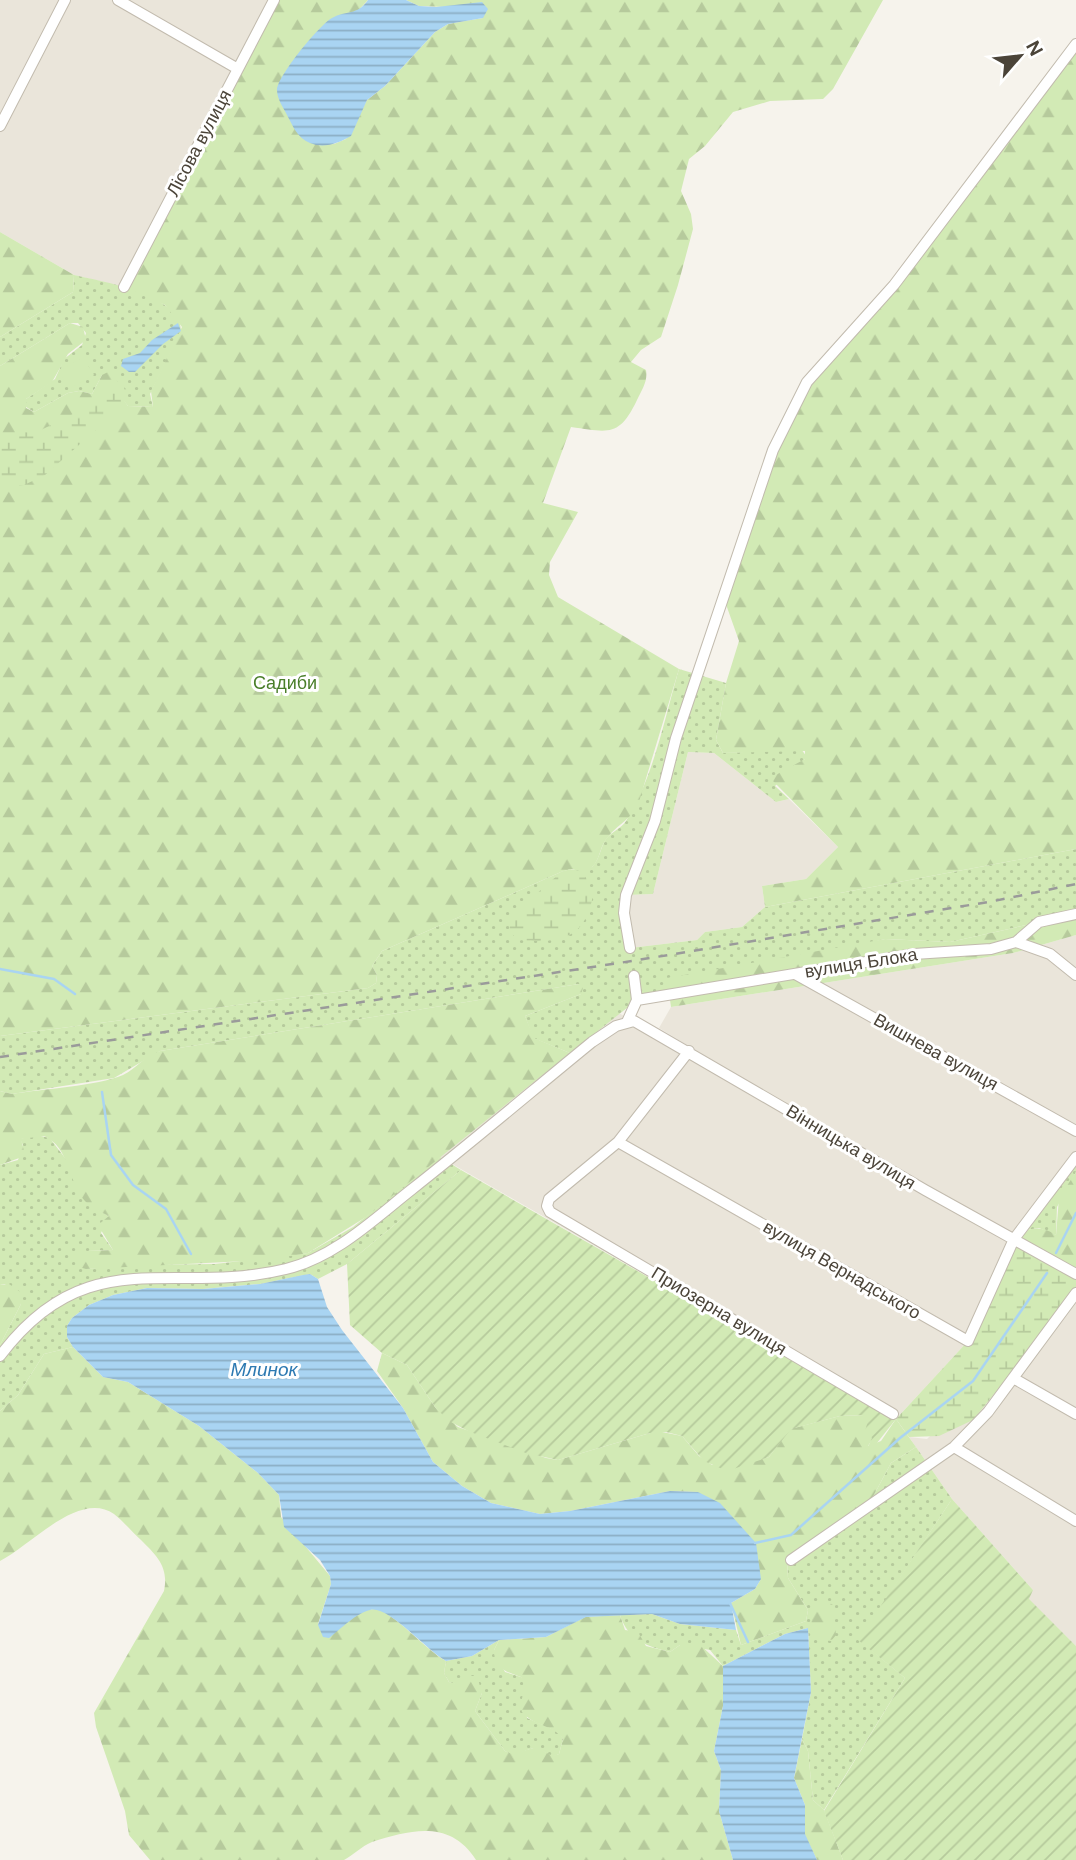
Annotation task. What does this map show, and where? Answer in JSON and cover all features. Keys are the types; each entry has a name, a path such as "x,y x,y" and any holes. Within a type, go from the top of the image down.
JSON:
{"street":[{"path":"0,126 65,0"},
{"path":"118,0 238,69"},
{"name":"Лісова вулиця","path":"124,287 274,0"},
{"path":"630,948 624,913 626,895 655,821 676,737 773,450 794,404 813,375 912,262 1076,44"},
{"path":"1076,914 1039,922 1016,942 1050,954 1076,975"},
{"name":"вулиця Блока","path":"637,1000 914,954 990,949 1016,942"},
{"name":"Вишнева вулиця","path":"796,974 1076,1131"},
{"path":"0,1356 21,1331 47,1309 90,1287 136,1277 271,1272 321,1256 363,1228 592,1042 627,1022 637,1000 634,976"},
{"name":"Вінницька вулиця","path":"627,1022 640,1022 925,1191 1076,1274"},
{"path":"618,1142 689,1051"},
{"name":"Приозерна вулиця","path":"618,1142 549,1199 547,1206 550,1212 893,1414"},
{"name":"вулиця Вернадського","path":"618,1142 968,1342 1014,1239"},
{"path":"1014,1239 1076,1157"},
{"path":"791,1560 954,1447 988,1412 1076,1293"},
{"path":"1013,1378 1076,1414"},
{"path":"954,1447 1076,1521"}],"shaded area":[{"path":"0,0 274,0 124,287 74,275 0,232"},
{"path":"688,752 714,753 776,802 789,799 838,847 806,879 762,886 765,907 742,927 705,932 697,940 630,948 626,895 653,894"},
{"path":"1076,935 1076,1157 968,1341 896,1419 440,1157 619,1013 922,1194 837,1136 659,1028 671,1007 1013,953"},
{"path":"1076,1293 1076,1646 1028,1599 1033,1590 952,1499 909,1437 927,1439"}],"green space":[{"name":"Садиби","path":"274,0 368,0 356,13 338,16 316,145 334,144 346,139 367,100 385,86 435,32 448,24 483,18 446,7 419,6 406,0 883,0 833,89 823,99 770,101 733,112 705,146 689,159 681,191 691,214 693,229 661,337 641,350 631,362 646,370 644,385 631,412 618,427 603,431 571,427 543,503 578,512 550,562 549,575 558,597 679,669 638,805 612,832 594,865 584,872 571,869 561,872 382,951 372,966 377,975 376,983 368,988 0,1036 0,366 70,323 83,327 86,340 68,354 52,382 26,399 26,408 34,412 68,393 79,391 92,394 102,375 110,371 116,376 120,395 128,406 153,407 151,391 182,327 165,305 124,287"},
{"path":"1076,44 1076,849 765,907 762,886 806,879 838,847 773,781 774,776 805,759 805,751 723,753 716,740 726,683 739,641 723,596 794,404 867,317"},
{"path":"0,232 74,275 73,292 0,337"},
{"path":"74,275 120,286 155,299 178,319 181,331 150,394 153,407 128,406 102,375 92,394 79,391 68,393 34,412 26,407 26,399 55,379 64,359 82,345 86,333 78,323 70,323 0,366 0,337 73,292"},
{"path":"83,357 94,375 69,389 59,371"},
{"path":"113,382 122,383 127,391 123,406 45,475 24,485 0,488 0,448 8,437 20,432 35,433 81,410"},
{"path":"679,669 726,683 716,740 723,753 801,749 807,757 775,786 789,799 776,802 714,753 688,752 653,894 627,895 630,948 697,940 705,932 742,927 765,907 1076,849 1076,914 950,942 885,939 637,1000 570,1053 533,1038 525,1016 581,994 579,984 160,1051 114,1078 12,1094 0,1091 0,1036 368,988 376,983 377,975 372,966 382,951 561,872 592,867 606,839 622,826 636,804 657,747"},
{"path":"570,869 583,872 593,895 584,922 568,936 557,939 518,940 510,928 517,913 561,872"},
{"path":"1076,914 1076,935 1013,953 671,1007 667,978 885,939 950,942"},
{"path":"579,984 583,988 581,994 525,1016 534,1038 570,1053 366,1217 308,1253 267,1260 86,1269 79,1267 76,1256 87,1251 113,1250 98,1225 109,1216 90,1206 79,1193 59,1148 44,1136 21,1139 24,1151 22,1157 0,1165 0,1091 12,1094 112,1079 160,1051"},
{"path":"36,1135 50,1138 67,1161 86,1199 109,1216 101,1233 113,1250 87,1251 86,1269 129,1265 215,1264 308,1253 353,1227 440,1157 461,1170 347,1264 318,1279 310,1274 260,1284 203,1289 147,1288 113,1295 89,1305 72,1318 67,1326 67,1337 73,1347 44,1354 18,1395 0,1411 0,1345 21,1304 5,1284 0,1285 0,1165 18,1160 23,1145 20,1139"},
{"path":"1076,1157 1076,1172 1057,1207 1056,1235 1039,1228 1025,1230"},
{"path":"461,1170 896,1419 873,1448 868,1447 872,1438 869,1433 864,1434 868,1421 863,1415 840,1416 791,1429 769,1457 727,1471 704,1461 682,1436 666,1432 650,1433 558,1460 526,1453 449,1421 435,1407 407,1365 382,1353 350,1325 347,1264"},
{"path":"1076,1172 1076,1274 1014,1239 1034,1229 1056,1235 1059,1198"},
{"path":"1014,1239 1076,1274 1076,1293 973,1420 939,1436 909,1437 896,1419 968,1341"},
{"path":"9,1284 19,1291 21,1304 0,1345 0,1285"},
{"path":"73,1347 103,1377 128,1382 199,1426 258,1473 279,1495 281,1517 330,1576 331,1584 318,1624 364,1610 383,1611 446,1661 444,1673 449,1682 458,1684 466,1676 477,1676 482,1693 475,1711 505,1751 512,1754 537,1747 552,1756 559,1754 563,1739 522,1712 520,1705 525,1688 521,1677 506,1671 496,1661 494,1650 499,1640 546,1637 585,1617 620,1615 625,1630 638,1632 646,1646 670,1652 680,1645 697,1642 723,1666 723,1706 714,1751 721,1770 719,1811 733,1860 476,1860 455,1838 443,1833 416,1831 372,1842 344,1860 150,1860 129,1835 125,1811 96,1727 94,1713 164,1591 165,1575 160,1562 114,1514 100,1509 86,1509 70,1514 0,1561 0,1411 18,1395 44,1354"},
{"path":"382,1353 407,1365 435,1407 458,1427 546,1458 558,1460 657,1431 682,1436 699,1456 712,1465 749,1462 769,1457 790,1429 840,1416 864,1415 869,1421 873,1438 868,1446 881,1441 896,1419 916,1447 891,1463 868,1506 787,1559 788,1578 808,1610 806,1621 741,1645 731,1603 755,1589 761,1579 698,1492 670,1491 570,1511 540,1514 491,1503 462,1486 433,1462 403,1408 377,1371"},
{"path":"916,1447 952,1499 859,1640 905,1678 824,1810 813,1800 808,1751 802,1739 811,1692 808,1628 785,1634 723,1666 710,1650 680,1645 670,1652 639,1641 623,1624 620,1615 652,1614 680,1624 736,1630 741,1645 806,1621 808,1610 788,1578 787,1559 868,1506 891,1463"},
{"path":"952,1499 1033,1590 1029,1599 1076,1646 1076,1860 843,1860 824,1811 905,1678 858,1640"},
{"path":"825,1600 833,1605 836,1635 831,1641 818,1639 811,1625 814,1602"},
{"path":"499,1640 494,1650 505,1672 521,1677 525,1682 527,1718 559,1732 563,1739 559,1754 552,1757 536,1748 512,1755 505,1751 475,1711 482,1693 449,1682 444,1673 446,1661 472,1656"},
{"path":"802,1739 808,1751 813,1800 824,1810 843,1860 817,1860 804,1834 805,1805 794,1778"}],"water":[{"path":"368,0 406,0 419,6 436,7 482,2 488,9 483,18 448,24 435,32 385,86 367,100 351,136 331,144 310,143 296,131 282,106 277,93 279,83 318,30 332,18 360,8"},
{"path":"178,323 181,331 163,344 135,372 129,372 121,366 123,359 140,353 152,340"},
{"name":"Млинок","path":"310,1274 318,1279 327,1307 342,1330 403,1408 433,1462 462,1486 491,1503 540,1514 570,1511 670,1491 698,1492 720,1503 756,1543 761,1579 755,1589 731,1603 736,1630 680,1624 652,1614 586,1617 546,1637 499,1640 472,1656 446,1661 387,1614 370,1610 354,1618 329,1638 323,1637 318,1625 331,1584 330,1576 320,1560 284,1527 279,1495 258,1473 199,1426 128,1382 103,1377 73,1347 67,1337 67,1326 72,1318 89,1305 113,1295 147,1288 203,1289 260,1284"},
{"path":"808,1628 811,1692 794,1778 805,1805 805,1834 817,1860 733,1860 719,1811 721,1770 714,1751 723,1706 723,1666 785,1634"}],"waterway":[{"path":"0,969 54,979 75,994"},
{"path":"102,1092 111,1155 133,1185 166,1209 191,1254"},
{"path":"1056,1253 1076,1213"},
{"path":"755,1543 791,1535 900,1438 973,1381 1047,1273"},
{"path":"729,1601 748,1642"}],"railway":[{"path":"0,1057 632,961 994,901 1076,884"}]}
